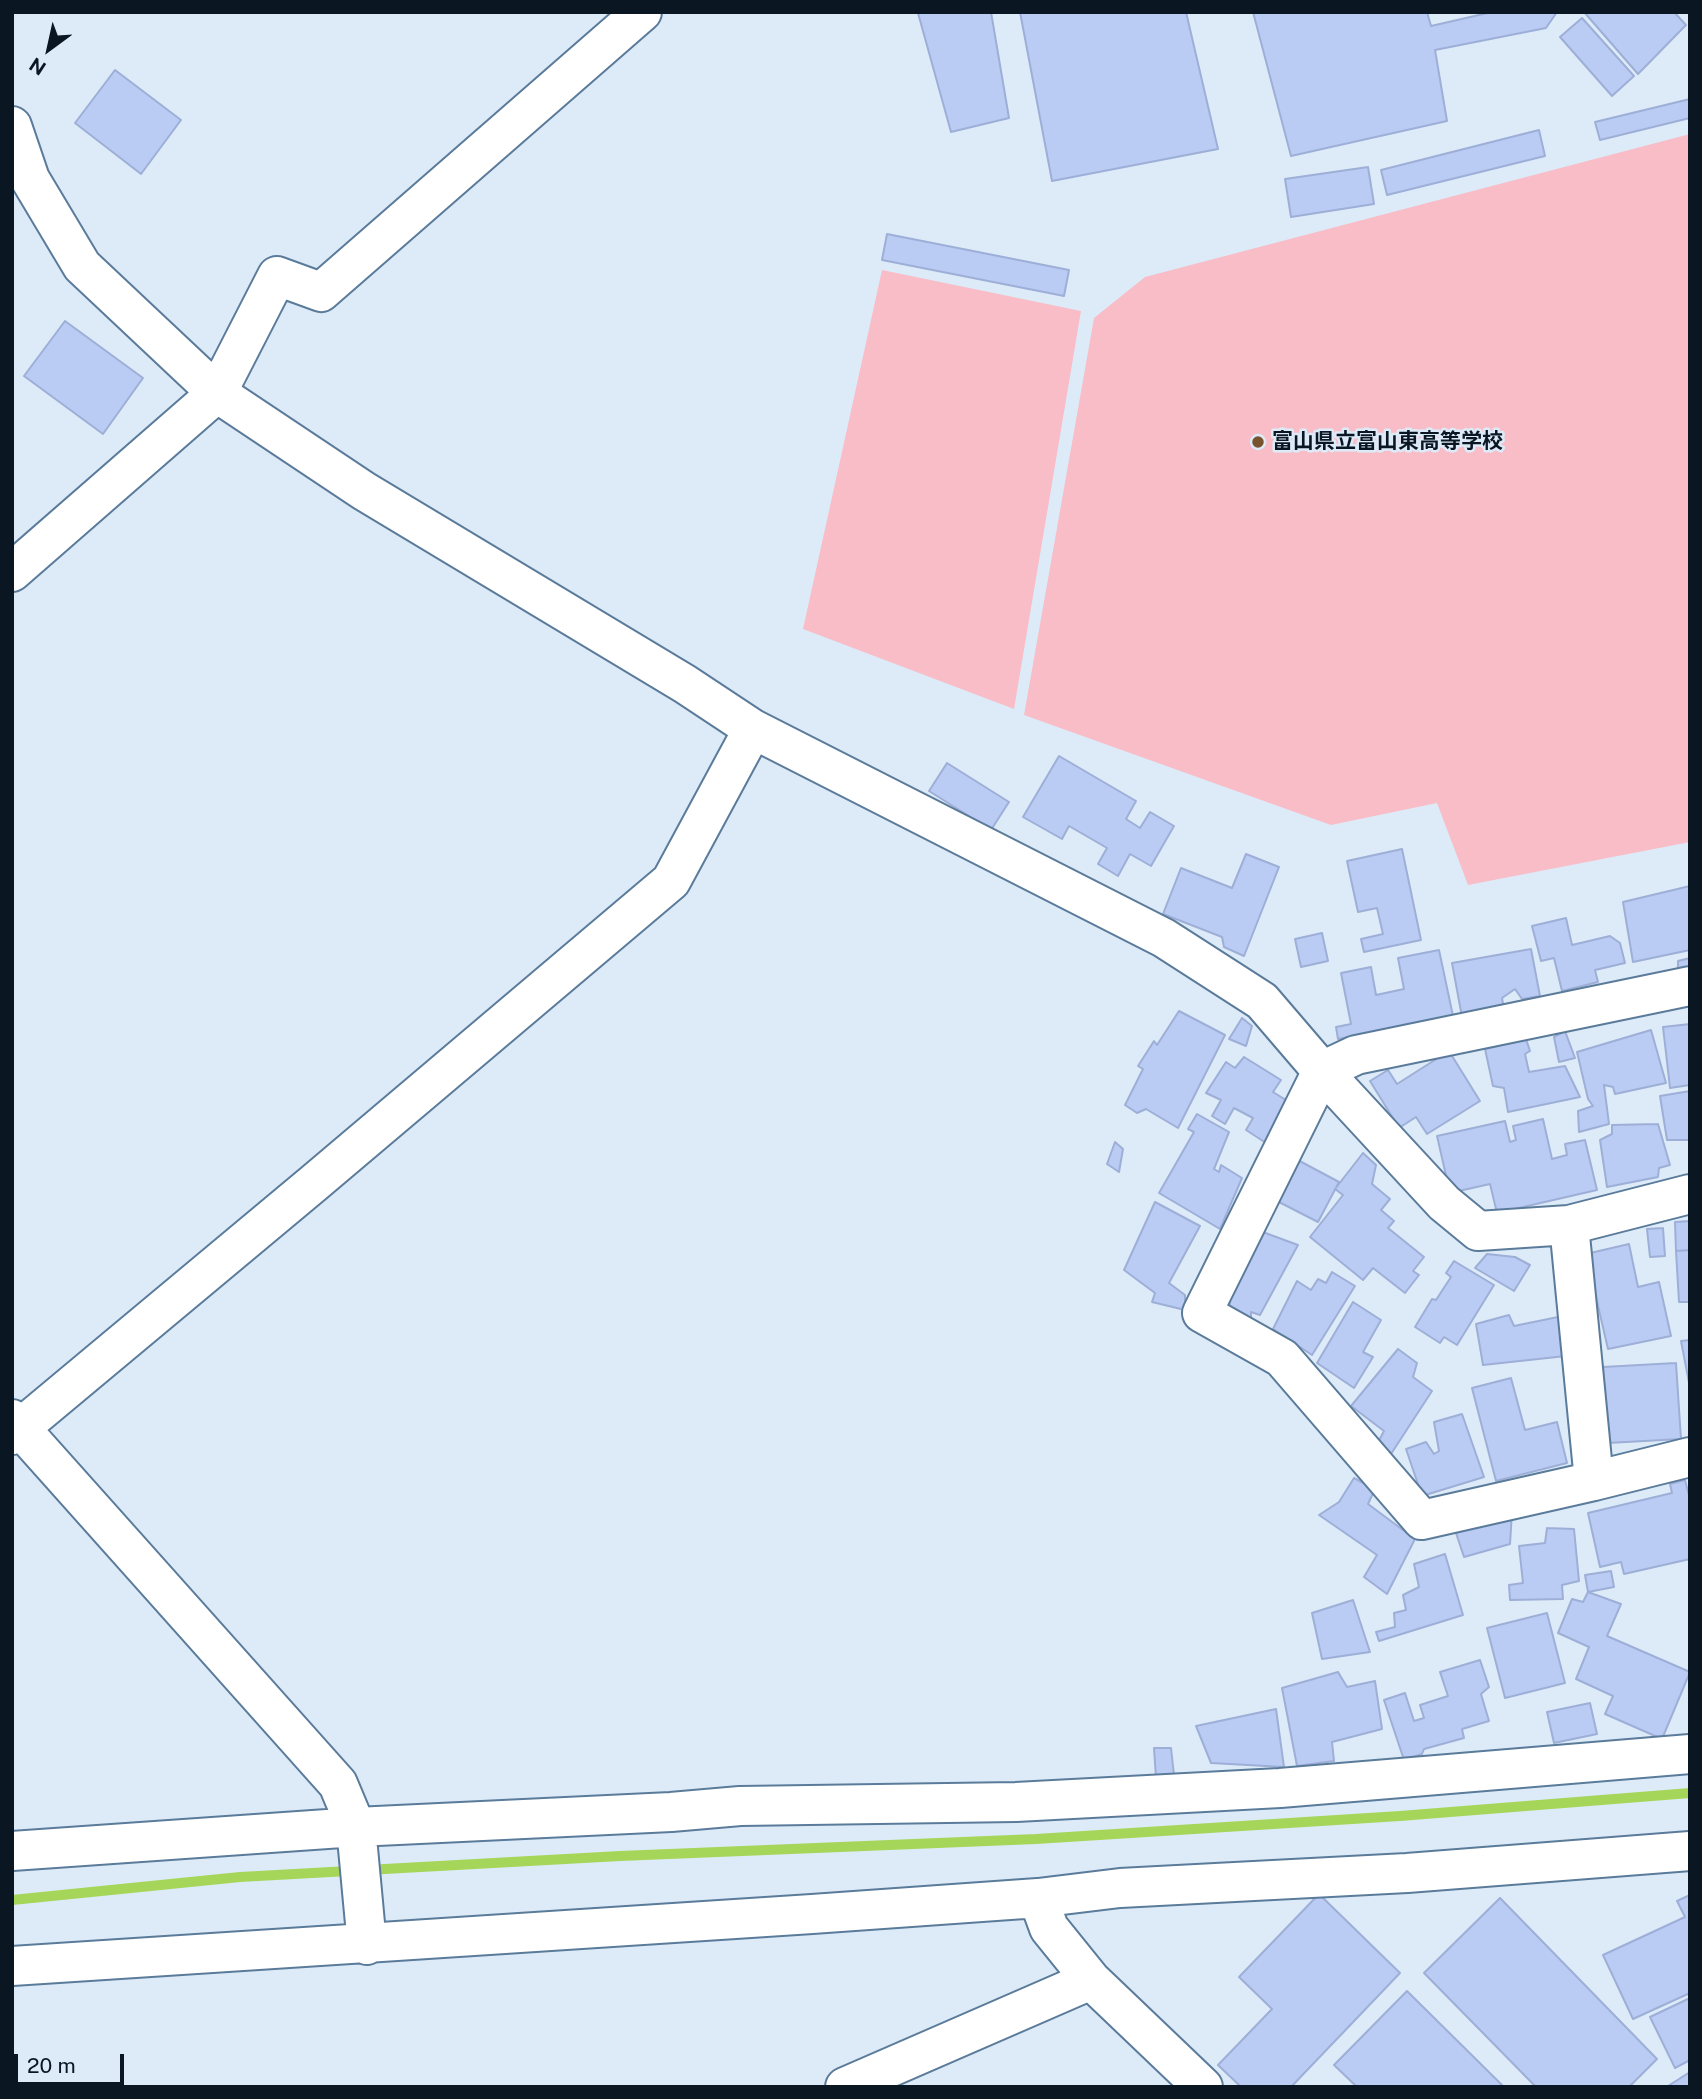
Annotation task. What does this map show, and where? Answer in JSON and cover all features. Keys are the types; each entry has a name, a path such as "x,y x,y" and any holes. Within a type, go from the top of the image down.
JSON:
{"street":[{"path":"12,572 217,393 277,276 321,292 642,12"},
{"path":"12,126 30,179 82,266 217,393 364,491 685,684 753,729 1164,938 1262,1001 1322,1071 1444,1203 1478,1231 1569,1225 1690,1194"},
{"path":"367,1945 356,1827 338,1784 15,1427 314,1183 671,881 753,729"},
{"path":"1690,986 1356,1055 1322,1071 1202,1314 1282,1358 1422,1520 1594,1482 1690,1457"},
{"path":"1569,1225 1594,1482"},
{"path":"12,1851 356,1827 671,1812 740,1806 1030,1801 1280,1788 1690,1754"},
{"path":"12,1966 367,1945 1038,1898 1121,1888 1407,1873 1690,1851"},
{"path":"1038,1898 1049,1928 1091,1980 1203,2087"},
{"path":"845,2087 1091,1980"}],"shaded area":[{"path":"1690,134 1690,842 1468,885 1437,803 1331,825 1024,715 1094,318 1145,277"},
{"path":"882,270 1081,311 1014,709 803,629"}],"building":[{"path":"991,12 1009,118 951,132 918,13"},
{"path":"1020,12 1186,12 1218,149 1052,181"},
{"path":"1253,12 1427,12 1431,26 1492,12 1557,12 1546,28 1435,50 1447,121 1291,156"},
{"path":"1584,12 1674,12 1686,25 1638,74"},
{"path":"1582,18 1634,76 1612,96 1560,37"},
{"path":"115,70 181,120 141,174 75,123"},
{"path":"1690,99 1690,118 1600,140 1595,122"},
{"path":"1539,130 1545,156 1387,195 1381,170"},
{"path":"1368,167 1374,204 1291,217 1285,179"},
{"path":"887,234 1069,270 1064,296 882,260"},
{"path":"65,321 143,378 103,434 24,376"},
{"path":"1059,756 1136,801 1126,819 1140,828 1150,812 1174,826 1151,866 1130,854 1118,876 1098,864 1107,848 1069,826 1062,839 1023,817"},
{"path":"947,763 1009,802 991,830 929,791"},
{"path":"1402,849 1421,940 1364,952 1361,939 1383,934 1377,908 1358,912 1347,861"},
{"path":"1246,854 1279,867 1244,956 1224,947 1222,937 1163,914 1181,868 1232,888"},
{"path":"1690,886 1690,950 1633,962 1623,902"},
{"path":"1566,918 1572,945 1610,936 1620,943 1625,963 1595,970 1598,982 1562,991 1554,958 1541,961 1532,926"},
{"path":"1322,933 1328,961 1301,967 1295,939"},
{"path":"1531,949 1540,996 1522,999 1515,989 1502,998 1504,1009 1462,1017 1452,963"},
{"path":"1439,950 1453,1016 1338,1039 1336,1027 1351,1024 1341,973 1371,967 1376,995 1404,989 1398,958"},
{"path":"1690,958 1690,969 1678,971 1678,961"},
{"path":"1179,1011 1225,1035 1178,1128 1146,1109 1137,1113 1125,1105 1143,1069 1138,1066 1154,1041 1157,1045"},
{"path":"1242,1018 1252,1026 1246,1046 1229,1039"},
{"path":"1690,1024 1690,1085 1670,1088 1663,1027"},
{"path":"1651,1030 1666,1083 1615,1094 1613,1087 1604,1085 1609,1124 1579,1132 1578,1111 1593,1106 1588,1099 1577,1052"},
{"path":"1565,1031 1575,1058 1559,1062 1554,1037"},
{"path":"1526,1039 1530,1051 1525,1054 1529,1072 1565,1066 1580,1097 1508,1112 1504,1088 1493,1086 1485,1049"},
{"path":"1449,1051 1480,1101 1427,1134 1416,1117 1399,1128 1370,1081 1388,1070 1397,1084"},
{"path":"1244,1057 1281,1080 1273,1092 1286,1100 1266,1143 1246,1130 1253,1118 1234,1108 1225,1124 1212,1116 1221,1100 1206,1093 1226,1062 1235,1068"},
{"path":"1690,1091 1690,1140 1667,1140 1660,1096"},
{"path":"1197,1114 1229,1132 1214,1169 1219,1172 1221,1165 1242,1178 1220,1229 1159,1193 1194,1132 1188,1129"},
{"path":"1543,1119 1552,1159 1567,1155 1565,1144 1585,1140 1597,1190 1497,1213 1490,1184 1450,1193 1437,1136 1505,1121 1510,1142 1516,1140 1513,1126"},
{"path":"1658,1124 1670,1165 1659,1168 1658,1177 1607,1187 1600,1140 1612,1134 1612,1125"},
{"path":"1115,1142 1123,1149 1119,1172 1107,1164"},
{"path":"1363,1153 1376,1165 1372,1184 1390,1199 1381,1210 1394,1221 1388,1228 1424,1257 1413,1271 1419,1275 1405,1293 1373,1268 1363,1280 1310,1237 1343,1195 1335,1189"},
{"path":"1294,1158 1339,1182 1318,1222 1273,1199"},
{"path":"1155,1202 1200,1226 1169,1283 1185,1295 1185,1310 1152,1302 1155,1293 1124,1270"},
{"path":"1690,1221 1690,1250 1676,1251 1675,1222"},
{"path":"1663,1228 1665,1256 1650,1257 1647,1229"},
{"path":"1260,1231 1298,1245 1260,1315 1251,1312 1251,1320 1229,1310 1230,1299"},
{"path":"1629,1244 1638,1287 1659,1282 1671,1336 1608,1349 1586,1254"},
{"path":"1690,1250 1690,1302 1679,1302 1676,1251"},
{"path":"1487,1254 1515,1257 1530,1265 1514,1291 1475,1268"},
{"path":"1454,1261 1494,1285 1457,1345 1444,1337 1440,1343 1415,1327 1432,1299 1436,1300 1451,1277 1446,1273"},
{"path":"1332,1272 1355,1286 1312,1355 1273,1329 1297,1281 1311,1290 1318,1279 1326,1283"},
{"path":"1353,1302 1381,1320 1363,1352 1373,1357 1354,1388 1317,1363"},
{"path":"1509,1315 1514,1326 1558,1317 1566,1356 1483,1365 1476,1324"},
{"path":"1690,1340 1690,1388 1681,1341"},
{"path":"1398,1349 1417,1363 1413,1377 1432,1391 1391,1454 1376,1446 1384,1431 1351,1406"},
{"path":"1676,1363 1681,1439 1608,1443 1603,1367"},
{"path":"1511,1378 1525,1430 1557,1422 1567,1463 1496,1481 1472,1388"},
{"path":"1462,1414 1484,1477 1422,1496 1406,1449 1426,1442 1434,1454 1439,1451 1434,1422"},
{"path":"1354,1478 1375,1489 1368,1504 1415,1539 1387,1594 1364,1577 1377,1555 1319,1515 1339,1502"},
{"path":"1685,1480 1690,1499 1690,1559 1624,1574 1621,1562 1600,1567 1588,1513 1672,1493 1670,1484"},
{"path":"1512,1512 1510,1544 1464,1557 1456,1533"},
{"path":"1547,1528 1574,1529 1579,1581 1562,1585 1563,1599 1510,1600 1509,1585 1523,1583 1519,1546 1545,1543"},
{"path":"1445,1554 1463,1615 1379,1641 1376,1632 1395,1627 1394,1613 1406,1610 1403,1595 1419,1587 1414,1564"},
{"path":"1611,1571 1614,1587 1588,1592 1585,1575"},
{"path":"1588,1592 1621,1604 1607,1636 1690,1672 1662,1739 1605,1714 1613,1696 1576,1679 1589,1647 1558,1633 1572,1599 1583,1602"},
{"path":"1353,1600 1370,1652 1322,1659 1312,1613"},
{"path":"1547,1613 1565,1683 1505,1698 1487,1628"},
{"path":"1480,1660 1489,1687 1481,1694 1489,1721 1462,1729 1464,1738 1424,1749 1422,1754 1404,1760 1384,1700 1405,1693 1414,1721 1424,1718 1420,1705 1448,1696 1440,1672"},
{"path":"1338,1672 1347,1687 1375,1681 1382,1729 1332,1742 1334,1761 1297,1766 1282,1688"},
{"path":"1590,1703 1597,1734 1554,1743 1547,1712"},
{"path":"1276,1709 1284,1767 1211,1763 1196,1726"},
{"path":"1154,1748 1171,1748 1174,1775 1156,1778"},
{"path":"1319,1894 1400,1973 1291,2087 1241,2087 1218,2065 1272,2009 1239,1977"},
{"path":"1690,1895 1690,1993 1633,2019 1603,1955 1685,1917 1677,1901"},
{"path":"1500,1898 1657,2059 1629,2087 1536,2087 1424,1973"},
{"path":"1407,1991 1504,2087 1357,2087 1334,2065"},
{"path":"1690,1998 1690,2060 1675,2068 1650,2017"},
{"path":"1690,2072 1690,2087 1668,2087 1668,2086"}],"waterway":[{"path":"12,1900 240,1877 620,1856 1036,1839 1400,1816 1690,1793"}],"place":[{"name":"富山県立富山東高等学校","path":"1258,442"}]}
